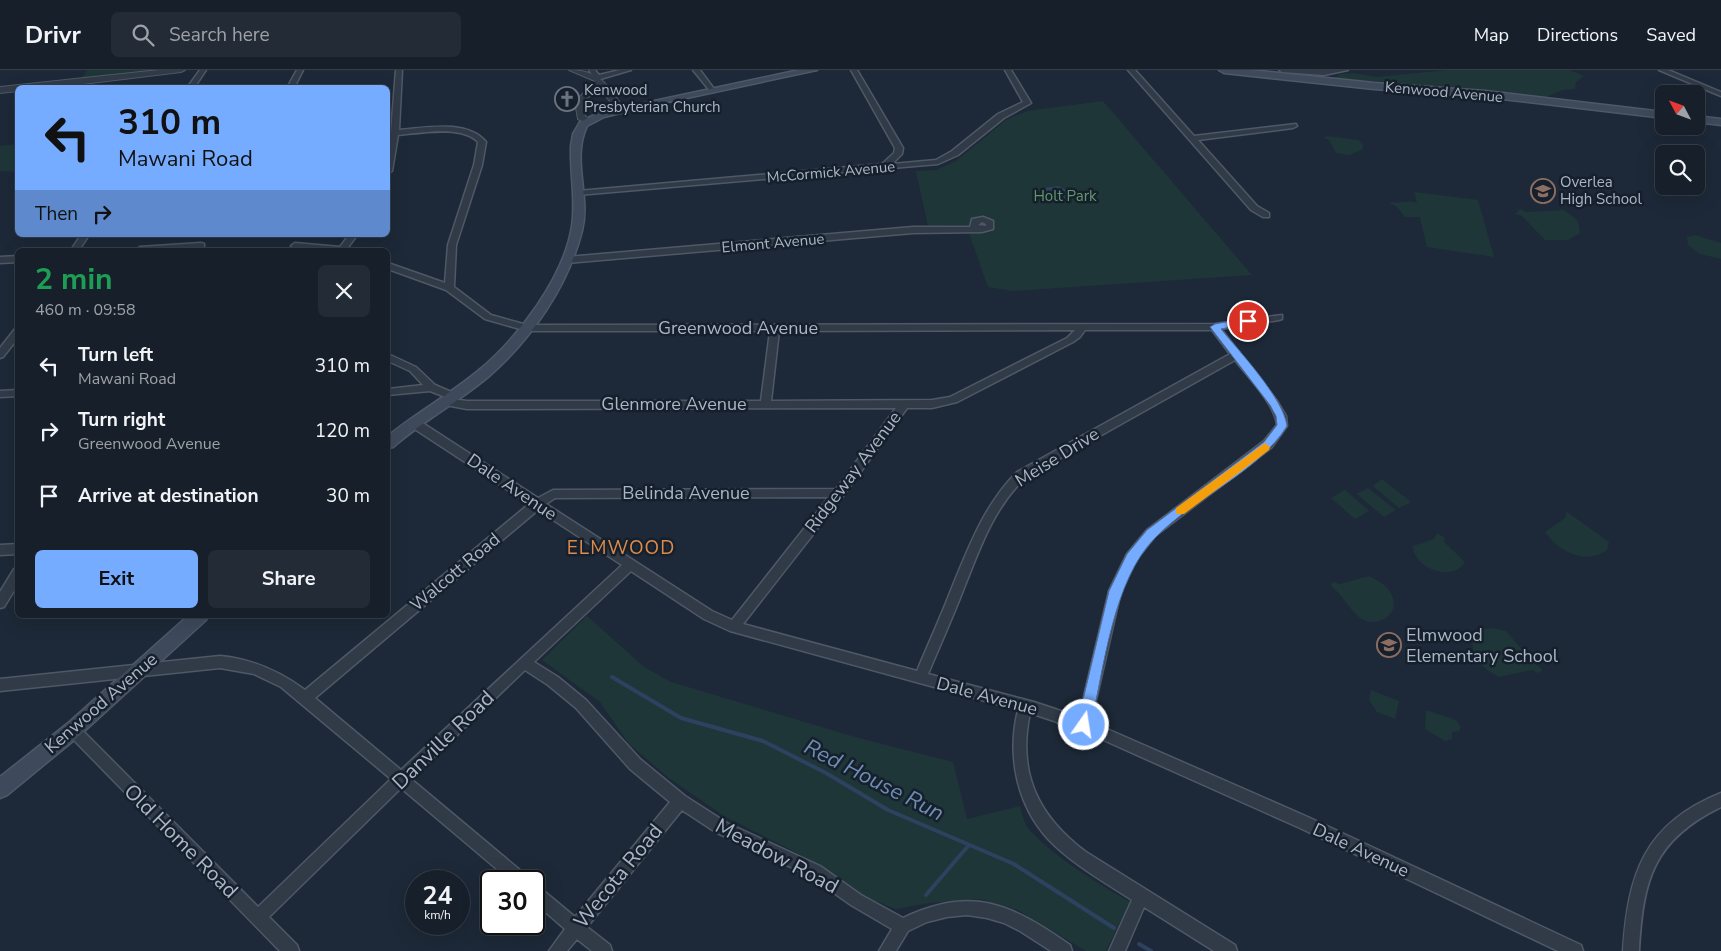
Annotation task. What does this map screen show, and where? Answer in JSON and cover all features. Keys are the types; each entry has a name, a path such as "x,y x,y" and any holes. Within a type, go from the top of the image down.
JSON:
{"main road":[{"path":"390,441 489,368 527,328 567,260 579,217 577,139 581,126 588,121 621,110 797,71 812,70"},
{"name":"Kenwood Avenue","path":"1224,70 1318,77 1485,94 1655,114"},
{"path":"1705,120 1721,122"},
{"name":"Kenwood Avenue","path":"0,789 73,730 197,618"}],"street":[{"path":"48,85 181,70"},
{"path":"192,85 203,70"},
{"path":"292,85 300,70"},
{"path":"390,160 395,132 399,70"},
{"path":"573,70 596,76 628,70"},
{"path":"696,70 712,90"},
{"path":"854,70 899,148 898,154 884,167"},
{"name":"McCormick Avenue","path":"578,192 884,167 943,160 1001,116 1024,106 1028,102 1008,70"},
{"path":"1131,70 1254,208 1266,215"},
{"path":"1282,70 1318,77 1345,70"},
{"path":"1662,70 1721,94"},
{"path":"596,76 621,110"},
{"path":"588,121 580,117 579,102 596,76"},
{"path":"0,90 15,88"},
{"path":"1192,139 1292,126"},
{"path":"395,132 458,130 475,134 482,142 478,165 452,244 449,288"},
{"name":"Elmont Avenue","path":"567,260 912,230 979,229"},
{"path":"76,248 84,237"},
{"path":"343,248 352,237"},
{"path":"294,246 318,248"},
{"path":"0,260 15,259"},
{"name":"Greenwood Avenue","path":"390,267 449,288 488,317 527,328 1215,327 1279,317"},
{"path":"1084,725 1116,591 1131,557 1151,533 1268,444 1282,426 1281,416 1274,403 1215,327"},
{"path":"766,404 775,328"},
{"name":"Ridgeway Avenue","path":"734,627 839,493 904,404 932,404 953,400 1070,340 1082,328"},
{"path":"1,352 15,335"},
{"name":"Meise Drive","path":"920,678 996,503 1012,483 1021,475 1087,436 1237,354"},
{"path":"390,358 413,368 431,387 448,399"},
{"path":"390,392 431,387"},
{"path":"0,394 15,392"},
{"name":"Glenmore Avenue","path":"448,399 466,405 904,404"},
{"name":"Dale Avenue","path":"414,423 708,615 734,627 1025,706 1084,725 1305,823 1574,951"},
{"name":"Belinda Avenue","path":"537,504 550,495 563,493 839,493"},
{"name":"Walcott Road","path":"305,698 537,504"},
{"path":"0,550 15,549"},
{"name":"Danville Road","path":"258,917 630,564"},
{"path":"0,604 15,577"},
{"path":"0,685 138,672 200,663 232,663 271,673 305,698 509,870"},
{"name":"Meadow Road","path":"524,663 569,693 594,716 635,764 680,801 722,828 815,871 856,900 903,926"},
{"path":"1025,706 1021,722 1020,754 1029,794 1040,817 1071,849 1141,897 1229,951"},
{"name":"Old Home Road","path":"73,730 291,951"},
{"path":"1631,951 1636,899 1653,852 1664,836 1675,826 1693,813 1721,800"},
{"name":"Wecota Road","path":"557,951 680,801"},
{"path":"1117,951 1141,897"},
{"path":"545,901 604,951"},
{"path":"887,951 903,926 923,914 954,908 982,909 1018,920 1035,929 1064,951"}],"green space":[{"path":"87,70 154,70 82,78"},
{"path":"1448,70 1570,70 1584,76 1576,82 1575,89 1562,90 1542,99 1349,82 1336,78 1339,74 1353,73 1377,77"},
{"name":"Holt Park","path":"1103,101 1252,275 1012,291 988,287 966,225 928,226 916,171 936,170 956,161 1006,120 1027,111"},
{"path":"1327,136 1358,140 1363,145 1362,150 1349,155 1336,153 1329,140 1324,138"},
{"path":"15,144 15,172 0,171 0,146"},
{"path":"1414,192 1478,200 1494,257 1427,247 1420,217 1405,217 1396,206 1391,204 1391,202 1411,201 1417,203"},
{"path":"1520,209 1526,212 1564,210 1578,221 1580,233 1568,240 1545,240 1522,216 1515,214"},
{"path":"1695,235 1721,243 1721,259 1700,254 1688,245 1687,237"},
{"path":"1382,479 1411,502 1399,508 1373,486"},
{"path":"1368,488 1396,510 1384,517 1357,494"},
{"path":"1345,490 1369,511 1355,519 1331,498"},
{"path":"1567,512 1609,542 1607,550 1599,555 1581,556 1565,550 1551,539 1545,532 1565,518"},
{"path":"1437,533 1445,538 1444,542 1465,562 1459,568 1443,572 1426,566 1419,561 1413,546 1434,539"},
{"path":"1369,576 1385,586 1394,602 1391,612 1383,620 1372,622 1358,617 1331,585 1333,582 1340,584"},
{"path":"587,616 644,667 671,682 855,737 953,762 967,819 1020,806 1028,828 1050,849 1090,878 1130,902 1106,951 1086,951 1018,910 980,899 930,903 896,909 855,893 797,853 724,816 669,778 629,744 600,702 542,660"},
{"path":"1493,628 1506,631 1532,661 1543,670 1538,673 1532,670 1499,677 1482,665 1473,650 1473,636 1481,630"},
{"path":"1371,690 1399,701 1395,719 1377,712 1369,700"},
{"path":"1426,710 1456,720 1461,727 1459,731 1452,732 1452,739 1445,741 1425,729"}],"water":[{"path":"1058,186 1072,193 1066,200 1047,197 1041,191 1044,188"}],"waterway":[{"name":"Red House Run","path":"612,677 681,718 763,741 826,773 888,810 1014,864 1114,928"},
{"path":"926,895 969,845"},
{"name":"Red House Run","path":"1139,944 1151,951"}],"slow traffic":[{"path":"1180,511 1265,447"}],"place":[{"name":"Kenwood Presbyterian Church","path":"567,99"},
{"name":"Overlea High School","path":"1543,191"},
{"name":"Elmwood Elementary School","path":"1389,645"}],"district":[{"name":"ELMWOOD","path":"621,548"}],"route":[{"path":"1084,725 1116,591 1131,557 1151,533 1268,444 1282,426 1281,416 1274,403 1215,327 1248,321"}]}
